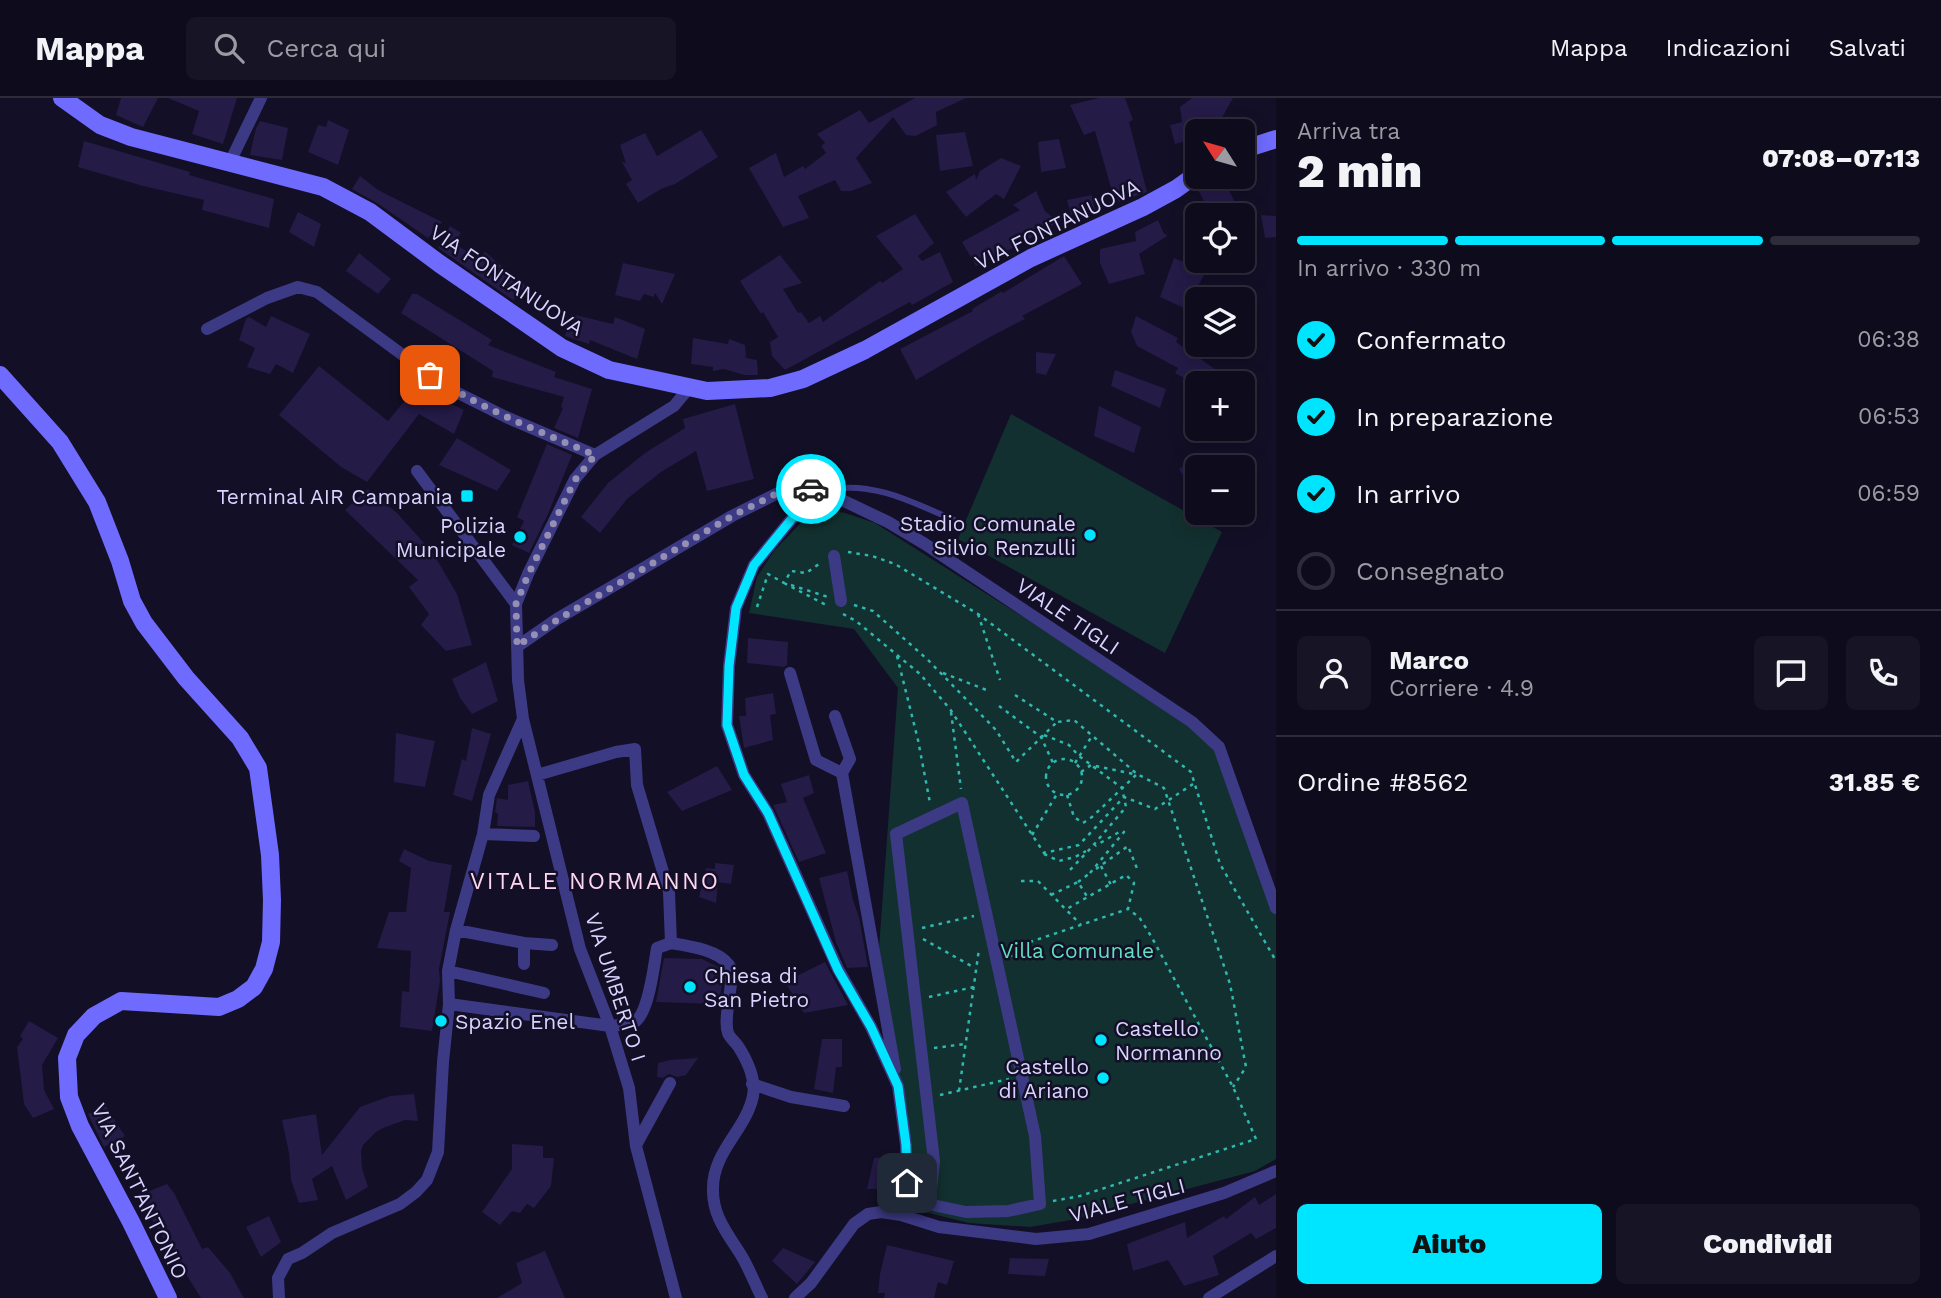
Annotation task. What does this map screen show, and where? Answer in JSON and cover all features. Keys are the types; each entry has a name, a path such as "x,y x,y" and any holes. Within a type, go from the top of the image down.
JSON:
{"street":[{"name":"VIA FONTANUOVA","path":"62,98 100,125 131,137 323,187 370,212 562,348 609,370 707,391 770,388 803,379 865,350 1031,258 1143,207 1185,183"},
{"path":"230,162 261,98"},
{"path":"1255,146 1276,139"},
{"path":"207,330 267,298 298,287 317,292 458,393 595,455"},
{"name":"VIA SANT'ANTONIO","path":"0,375 60,442 97,502 132,601 144,623 186,678 240,738 258,768 270,855 272,900 271,942 264,969 254,987 239,999 219,1007 121,1001 94,1016 76,1035 66,1058 69,1097 80,1126 168,1298"},
{"path":"516,604 575,480 595,455 674,406 689,388"},
{"path":"417,471 516,604"},
{"name":"VIALE TIGLI","path":"517,646 732,516 780,492 798,487 823,491 888,522 925,544 1192,722 1219,747 1276,908"},
{"path":"823,491 799,510 754,565 736,608 729,666 727,725 744,775 768,813 838,970 871,1027 898,1086"},
{"path":"834,556 836,605"},
{"name":"VIA UMBERTO I","path":"516,604 517,680 523,719 580,949 610,1026 629,1088 636,1146 676,1298"},
{"path":"790,673 816,760 842,773"},
{"path":"835,716 850,759 842,773 898,1086 906,1145 907,1183 901,1215"},
{"path":"279,1298 278,1278 288,1259 332,1233 400,1204 428,1180 438,1152 449,1004 448,971 456,930 483,834 489,795 523,719"},
{"path":"537,775 635,749 637,785 668,892 671,943"},
{"path":"962,803 1035,1136 1040,1204 1008,1211 966,1212 923,1203 931,1190 934,1161 896,834 933,817 962,803"},
{"path":"483,834 534,836"},
{"path":"456,930 524,943 552,945"},
{"path":"524,943 524,964"},
{"path":"449,1004 610,1026 633,1023 641,1017 647,1001 657,948 671,943 702,949 728,963 733,971 727,1009 728,1033 750,1067 753,1095 742,1123 724,1148 717,1164 713,1188 718,1215 725,1233 741,1256 762,1298"},
{"path":"448,971 544,993"},
{"path":"636,1146 670,1083"},
{"path":"752,1084 791,1097 844,1106"},
{"name":"VIALE TIGLI","path":"795,1298 811,1283 854,1224 868,1214 881,1212 901,1215 939,1227 1036,1239 1089,1234 1224,1193 1276,1171"},
{"path":"1209,1298 1276,1256"}],"lane":[{"path":"823,491 842,487 890,493 956,521"}],"path":[{"path":"784,583 791,571 806,573 826,559 847,552 872,556 895,564 978,614 1191,772 1220,864 1276,961"},
{"path":"757,607 768,575 836,605 873,611 940,672 996,730 1016,762 1057,722 1074,720 1137,774 1164,788 1230,984 1246,1067 1233,1087"},
{"path":"784,583 836,605"},
{"path":"978,614 1000,680"},
{"path":"844,615 856,621 920,674 950,709 1044,853 1059,861 1075,857 1121,831 1124,832 1090,873"},
{"path":"896,655 918,740 933,817"},
{"path":"940,672 989,691"},
{"path":"1015,695 1057,722"},
{"path":"999,706 1043,736 1069,745 1079,756 1122,788 1126,807 1070,870"},
{"path":"950,709 962,803"},
{"path":"1075,763 1093,735"},
{"path":"1043,736 1053,763"},
{"path":"1062,759 1075,763 1082,772 1081,783 1074,792 1067,795 1052,791 1046,780 1048,769 1053,763 1062,759"},
{"path":"1082,772 1091,765 1137,774"},
{"path":"1067,795 1074,817 1083,823 1137,774"},
{"path":"1124,797 1155,809 1194,783"},
{"path":"1032,835 1057,794"},
{"path":"1044,853 1079,845 1124,797"},
{"path":"1051,895 1078,881 1128,846 1138,871"},
{"path":"1101,865 1111,885"},
{"path":"1065,909 1126,875 1134,883 1128,909"},
{"path":"1021,881 1038,881 1081,925"},
{"path":"1078,881 1088,898"},
{"path":"908,931 984,914 985,906"},
{"path":"1040,1204 1080,1196 1256,1139 1233,1087 1150,936 1139,917 1128,909"},
{"path":"998,965 1030,943 1128,909"},
{"path":"908,931 976,969"},
{"path":"959,1091 980,941"},
{"path":"916,1000 974,987"},
{"path":"921,1050 965,1044"},
{"path":"927,1099 1022,1076"}],"green space":[{"name":"Stadio Comunale Silvio Renzulli","path":"1011,414 1185,511 1185,525 1209,525 1222,532 1165,653 958,539"},
{"name":"Villa Comunale","path":"828,510 875,523 1211,736 1276,896 1276,1159 1255,1171 1071,1220 1030,1227 969,1223 913,1209 912,1143 878,962 898,688 854,629 749,613 757,577 774,551 808,515"}],"building":[{"path":"121,98 158,98 143,127 116,115"},
{"path":"168,98 237,98 223,144 192,134 199,111"},
{"path":"915,98 966,98 936,112 937,125 916,136 906,135 893,117 856,158 872,183 851,191 841,191 835,180 798,196 809,218 783,227 749,168 776,153 784,177 803,166 805,169 826,153 821,146 825,143 817,134 860,110 869,123"},
{"path":"1099,98 1125,98 1133,120 1129,122 1147,192 1119,202 1111,188 1095,131 1084,135 1070,105"},
{"path":"1192,98 1233,98 1221,119 1185,119 1185,141 1175,144 1170,125 1182,122 1180,107"},
{"path":"328,120 349,130 338,165 308,152 318,125 326,127"},
{"path":"260,121 288,128 282,160 250,155"},
{"path":"701,130 718,157 638,203 626,184 632,180 622,162 626,163 620,145 645,133 657,156"},
{"path":"965,132 973,166 940,171 936,135"},
{"path":"1059,139 1066,168 1041,172 1038,142"},
{"path":"84,141 274,199 269,228 202,210 204,200 78,167"},
{"path":"1001,158 1021,166 1004,199 996,194 966,217 946,192 975,174 976,180 980,171"},
{"path":"360,176 378,190 442,222 428,238 352,189"},
{"path":"1228,189 1235,203 1203,203 1198,190"},
{"path":"1036,191 1045,211 1058,222 976,266 962,242 1020,210 1013,205"},
{"path":"1092,195 1095,211 1071,215 1067,200"},
{"path":"298,212 321,224 314,247 289,232"},
{"path":"915,214 934,243 918,256 922,261 940,252 953,282 912,305 910,302 785,370 772,356 770,342 778,337 740,281 780,255 802,283 783,289 798,313 801,312 809,323 820,316 823,322 880,281 882,283 903,269 876,236"},
{"path":"1261,215 1276,216 1276,237 1265,238"},
{"path":"1158,220 1167,236 1139,254 1145,274 1109,284 1100,263 1100,249 1136,241 1135,232"},
{"path":"450,226 461,233 454,243 478,259 485,252 526,286 513,300 438,248"},
{"path":"359,253 391,279 378,294 346,271"},
{"path":"1064,256 1082,284 1022,316 1025,319 916,380 900,349 973,311 972,309"},
{"path":"1174,258 1185,262 1185,273 1205,273 1198,287 1185,287 1185,309 1160,297"},
{"path":"623,263 675,274 662,304 655,293 654,297 644,294 640,301 615,295"},
{"path":"412,294 417,294 492,340 488,345 556,372 554,377 592,389 578,438 554,428 563,408 564,397 492,377 493,371 401,313"},
{"path":"571,314 613,324 615,317 645,329 637,359 590,340 589,344 565,336"},
{"path":"271,316 310,334 293,373 276,364 270,374 247,367 255,348 239,340 246,319 249,317 266,327"},
{"path":"1136,316 1178,338 1176,342 1185,348 1185,357 1198,357 1218,371 1185,371 1185,379 1175,373 1178,368 1137,346 1131,332"},
{"path":"693,338 728,344 729,339 745,345 746,358 757,360 758,375 744,375 724,369 713,371 713,367 691,364"},
{"path":"1036,352 1056,354 1046,375 1036,373"},
{"path":"319,366 388,421 416,387 464,410 454,434 419,414 367,482 341,467 279,415"},
{"path":"1115,370 1166,389 1160,408 1111,386"},
{"path":"735,404 754,479 707,491 696,451 661,472 627,499 600,533 581,517 608,483 645,453 685,428 683,419"},
{"path":"1099,406 1141,427 1134,453 1094,436"},
{"path":"457,438 511,470 497,491 439,465"},
{"path":"547,444 572,455 529,553 512,545 524,521 517,517"},
{"path":"1185,465 1185,478 1179,469"},
{"path":"368,489 397,513 433,553 457,594 472,645 446,651 421,625 429,614 409,587 418,580 345,510"},
{"path":"748,638 788,642 787,665 784,667 747,663"},
{"path":"486,662 498,701 472,714 460,698 452,679"},
{"path":"773,693 776,714 770,715 773,740 744,748 739,716 746,716 745,698"},
{"path":"472,728 491,734 472,801 453,795 462,759 466,761"},
{"path":"396,733 435,741 425,787 394,782"},
{"path":"717,766 732,790 682,811 667,792"},
{"path":"809,775 814,793 803,798 826,853 799,862 773,805 787,802 781,784"},
{"path":"528,781 535,812 535,827 497,826 497,798 508,800 508,785"},
{"path":"404,849 429,861 452,865 444,912 450,912 439,969 440,981 432,1031 400,1027 402,991 409,992 411,951 377,948 389,912 406,912 411,868 399,861"},
{"path":"715,863 734,865 731,884 718,882 716,903 699,897 706,868 715,869"},
{"path":"847,871 868,967 847,968 836,942 819,878"},
{"name":"Chiesa di San Pietro","path":"664,958 702,959 718,967 723,978 719,1004 656,1002"},
{"path":"825,962 848,1005 804,1013 785,982"},
{"path":"29,1021 58,1038 42,1065 44,1090 54,1109 33,1118 24,1104 17,1047"},
{"path":"822,1039 842,1039 842,1067 836,1067 833,1093 814,1089"},
{"path":"698,1058 686,1075 677,1077 669,1074 663,1078 657,1077 658,1063"},
{"path":"414,1094 418,1121 405,1120 383,1128 363,1145 362,1168 368,1187 346,1200 332,1166 312,1179 318,1200 299,1203 291,1180 282,1120 316,1114 322,1155 360,1107 390,1096"},
{"path":"105,1105 125,1136 104,1147 88,1114"},
{"path":"512,1144 543,1146 543,1158 554,1158 551,1186 534,1208 527,1204 520,1213 512,1211 500,1225 482,1212 512,1169"},
{"path":"894,1156 894,1165 897,1166 895,1179 891,1180 891,1189 867,1189 874,1158"},
{"path":"167,1184 202,1249 208,1247 230,1273 244,1298 201,1298 137,1196"},
{"path":"1276,1194 1276,1228 1256,1239 1251,1233 1213,1256 1219,1275 1184,1286 1168,1260 1133,1271 1127,1244 1185,1222 1187,1238 1224,1216 1226,1219 1255,1197 1259,1205"},
{"path":"269,1216 281,1242 261,1257 246,1227"},
{"path":"887,1245 954,1261 947,1285 938,1282 934,1298 884,1298 885,1293 878,1293"},
{"path":"783,1248 815,1262 797,1284 772,1261"},
{"path":"545,1251 565,1298 497,1298 522,1283 516,1263"},
{"path":"1010,1258 1049,1259 1045,1276 1008,1274"}],"way so far":[{"path":"430,375 458,393 506,417 595,455 575,480 516,604 517,646 732,516 780,492 798,487 811,489"}],"place":[{"name":"Terminal AIR Campania","path":"467,496"},
{"name":"Stadio Comunale Silvio Renzulli","path":"1090,535"},
{"name":"Polizia Municipale","path":"520,537"},
{"name":"Chiesa di San Pietro","path":"690,987"},
{"name":"Spazio Enel","path":"441,1021"},
{"name":"Castello Normanno","path":"1101,1040"},
{"name":"Castello di Ariano","path":"1103,1078"}],"district":[{"name":"VITALE NORMANNO","path":"595,881"}],"route":[{"path":"811,489 823,491 799,510 754,565 736,608 729,666 727,725 744,775 768,813 838,970 871,1027 898,1086 906,1145 907,1183"}]}
